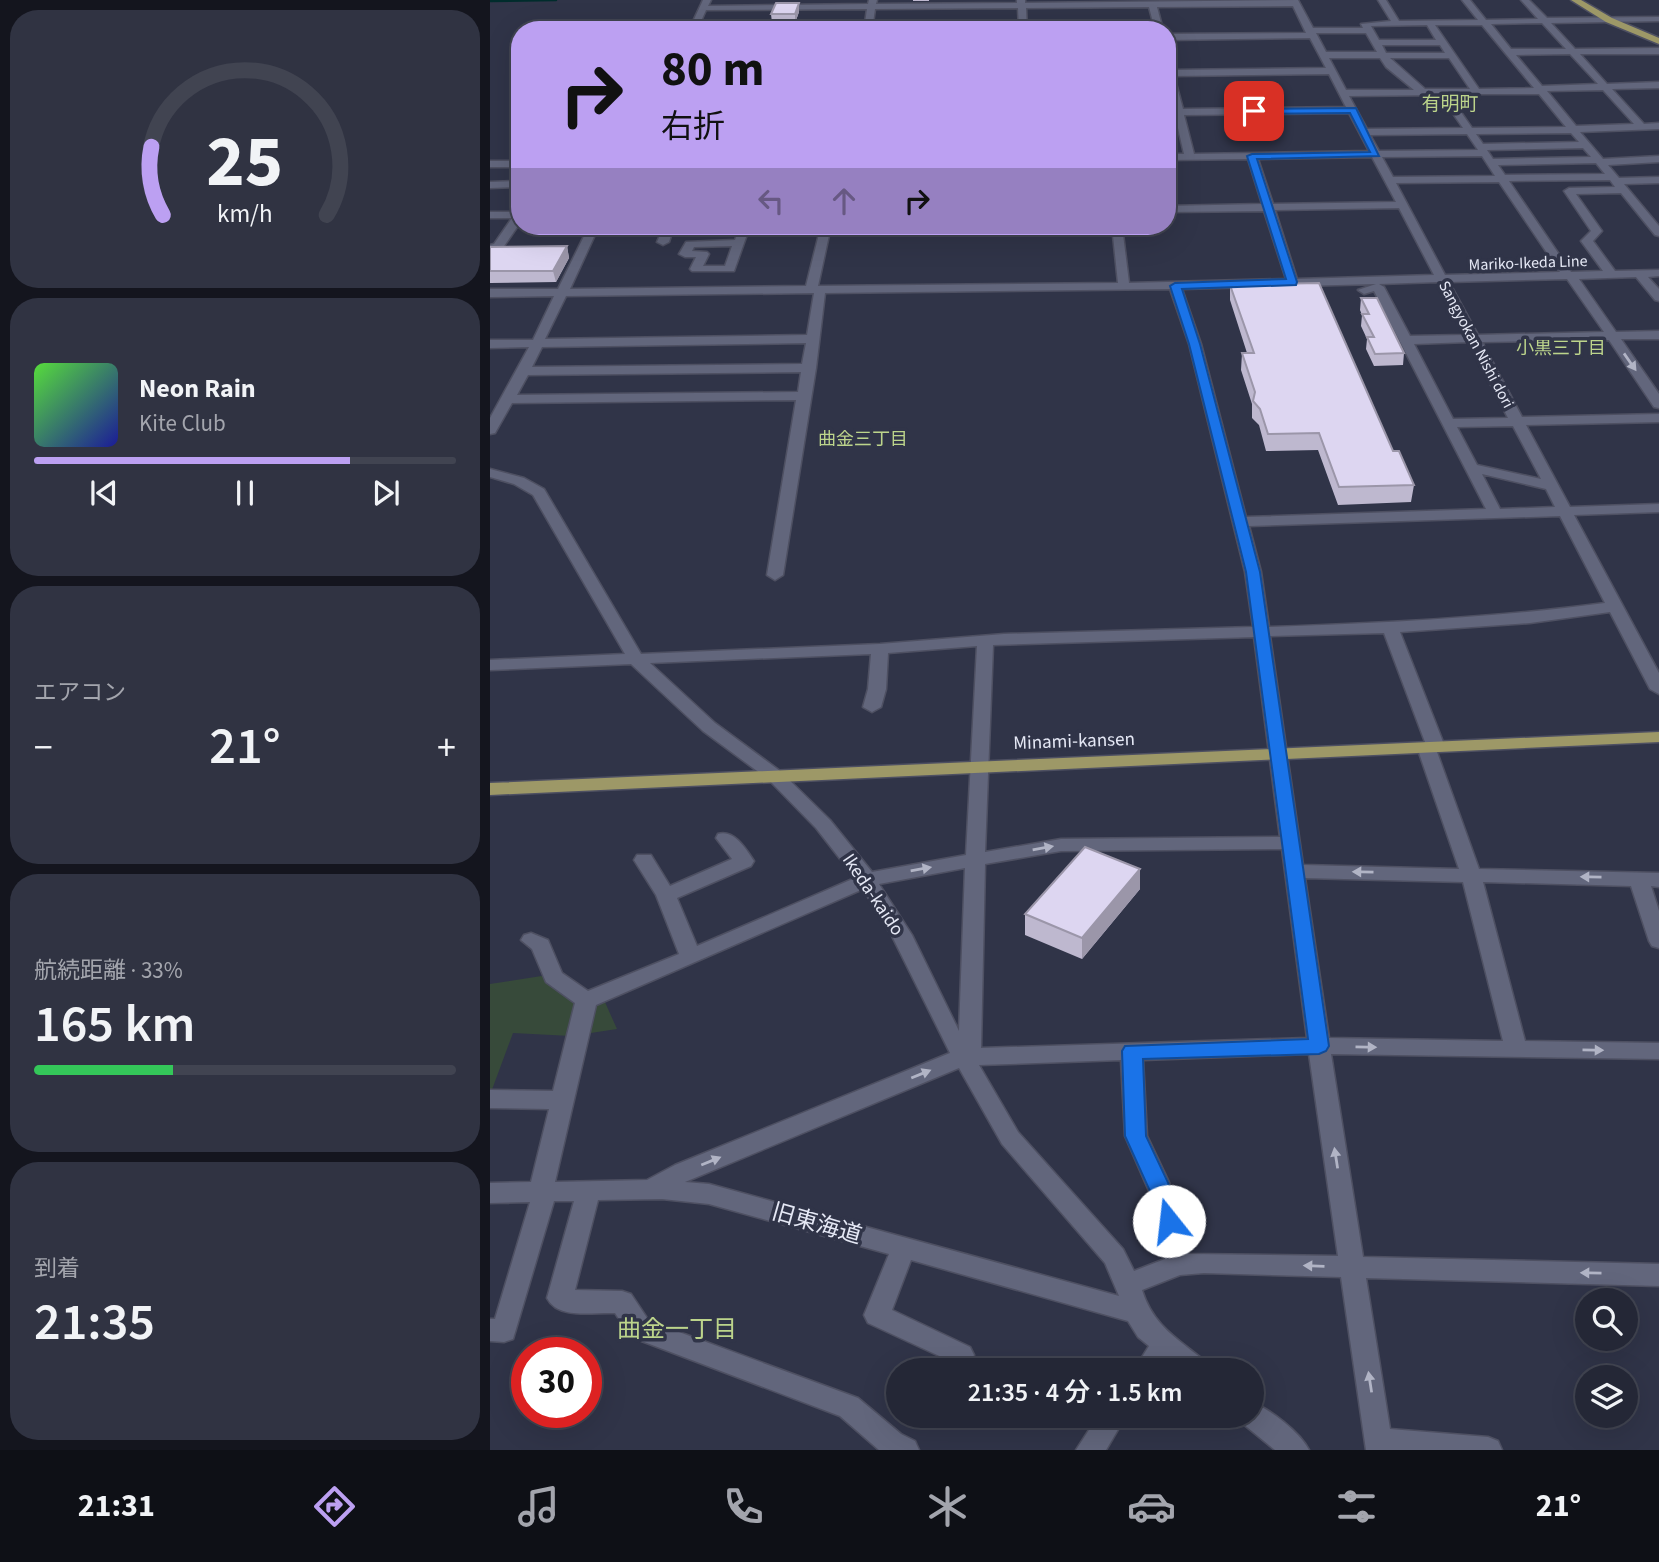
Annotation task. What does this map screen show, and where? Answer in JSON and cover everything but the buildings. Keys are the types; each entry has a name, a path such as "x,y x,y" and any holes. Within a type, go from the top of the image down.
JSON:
{"main road":[{"path":"1576,0 1609,20 1659,41"},
{"name":"Minami-kansen","path":"490,789 979,765 1659,737"}],"street":[{"path":"1381,0 1397,24"},
{"path":"1466,0 1618,183 1654,221 1659,233"},
{"path":"1525,0 1643,128"},
{"path":"1152,2 1157,21"},
{"path":"697,21 705,4 1295,2"},
{"name":"Sangyokan Nishi dori","path":"1295,2 1659,689"},
{"path":"1022,3 1023,21"},
{"path":"1423,92 1390,65 1365,24 1659,19"},
{"path":"1429,23 1477,92"},
{"path":"1176,37 1368,30"},
{"path":"1376,43 1443,43"},
{"path":"1510,52 1659,51"},
{"path":"1323,55 1452,55"},
{"path":"1176,70 1331,71"},
{"path":"1344,93 1477,92 1659,85"},
{"path":"1443,92 1659,404"},
{"path":"1176,101 1190,157"},
{"path":"1179,112 1353,110"},
{"path":"1365,132 1574,130 1658,126"},
{"path":"1485,154 1587,145"},
{"path":"504,152 496,164 490,182 511,183"},
{"path":"1176,157 1485,154 1600,161 1659,159"},
{"path":"1252,156 1293,285"},
{"path":"1390,180 1502,179 1618,183"},
{"path":"1612,275 1587,241 1597,231 1569,191 1659,180"},
{"path":"1176,209 1403,205"},
{"path":"490,215 511,215"},
{"path":"490,248 498,247 511,228"},
{"path":"490,430 524,371 590,235"},
{"path":"663,242 666,235"},
{"path":"738,243 690,244 685,254 703,254 696,270 730,270 741,235"},
{"path":"814,289 823,235"},
{"path":"1118,235 1124,286"},
{"name":"Mariko-Ikeda Line","path":"1175,286 1573,280 1659,273"},
{"name":"Mariko-Ikeda Line","path":"1573,280 1612,275 1659,279"},
{"path":"1643,276 1659,296"},
{"name":"Mariko-Ikeda Line","path":"1175,286 1378,287 1445,283"},
{"path":"490,293 1175,286 1195,344 1253,572 1319,1046 1379,1445 1489,1450"},
{"path":"1279,287 1336,291 1378,287 1495,513"},
{"path":"775,575 814,339 820,294 814,289"},
{"path":"1405,340 1659,335"},
{"path":"490,344 814,339"},
{"path":"490,356 531,356"},
{"path":"524,371 810,368"},
{"path":"508,399 804,396"},
{"path":"1448,423 1659,418"},
{"path":"1472,468 1553,486"},
{"name":"Ikeda-kaido","path":"490,473 519,481 539,492 636,660 709,727 774,775 823,824 867,880 902,934 1010,1138 1115,1256 1128,1284 1136,1312 1147,1329 1181,1358"},
{"path":"1240,522 1659,508"},
{"path":"490,665 880,649 1004,639 1390,628 1530,618 1616,606"},
{"path":"1390,628 1471,874 1516,1049"},
{"path":"967,1057 985,642"},
{"path":"872,707 877,689 880,649"},
{"path":"666,895 744,861 725,838"},
{"path":"586,1000 867,880 1061,845 1291,843"},
{"path":"644,860 666,895 691,957"},
{"path":"1295,871 1659,880"},
{"path":"1638,878 1659,941"},
{"path":"531,940 541,945 553,977 586,1000"},
{"path":"490,1330 504,1331 543,1191 561,1100 586,1000"},
{"path":"649,1190 683,1172 967,1057 1319,1046 1659,1051"},
{"path":"1132,1051 1136,1136 1161,1191 1180,1265"},
{"path":"490,1099 561,1100"},
{"path":"589,1190 560,1298 565,1301 622,1302 640,1329 849,1406 891,1443 905,1450"},
{"name":"旧東海道","path":"490,1193 649,1190 709,1194 1136,1312"},
{"path":"904,1247 877,1315 961,1356"},
{"path":"1128,1284 1180,1265 1204,1262 1659,1275"},
{"path":"1156,1358 1165,1346"},
{"path":"1264,1425 1295,1450"},
{"path":"1090,1450 1100,1428"}],"green space":[{"path":"548,975 604,1000 617,1029 571,1036 513,1033 490,1095 490,984"}],"waterway":[{"path":"490,1 556,0"}],"district":[{"name":"有明町","path":"1450,103"},
{"name":"小黒三丁目","path":"1561,348"},
{"name":"曲金三丁目","path":"863,439"},
{"name":"曲金一丁目","path":"677,1329"}],"route":[{"path":"1169,1221 1161,1191 1136,1136 1132,1051 1319,1046 1253,572 1195,344 1175,286 1292,282 1252,156 1376,155 1353,110 1254,111"}]}
